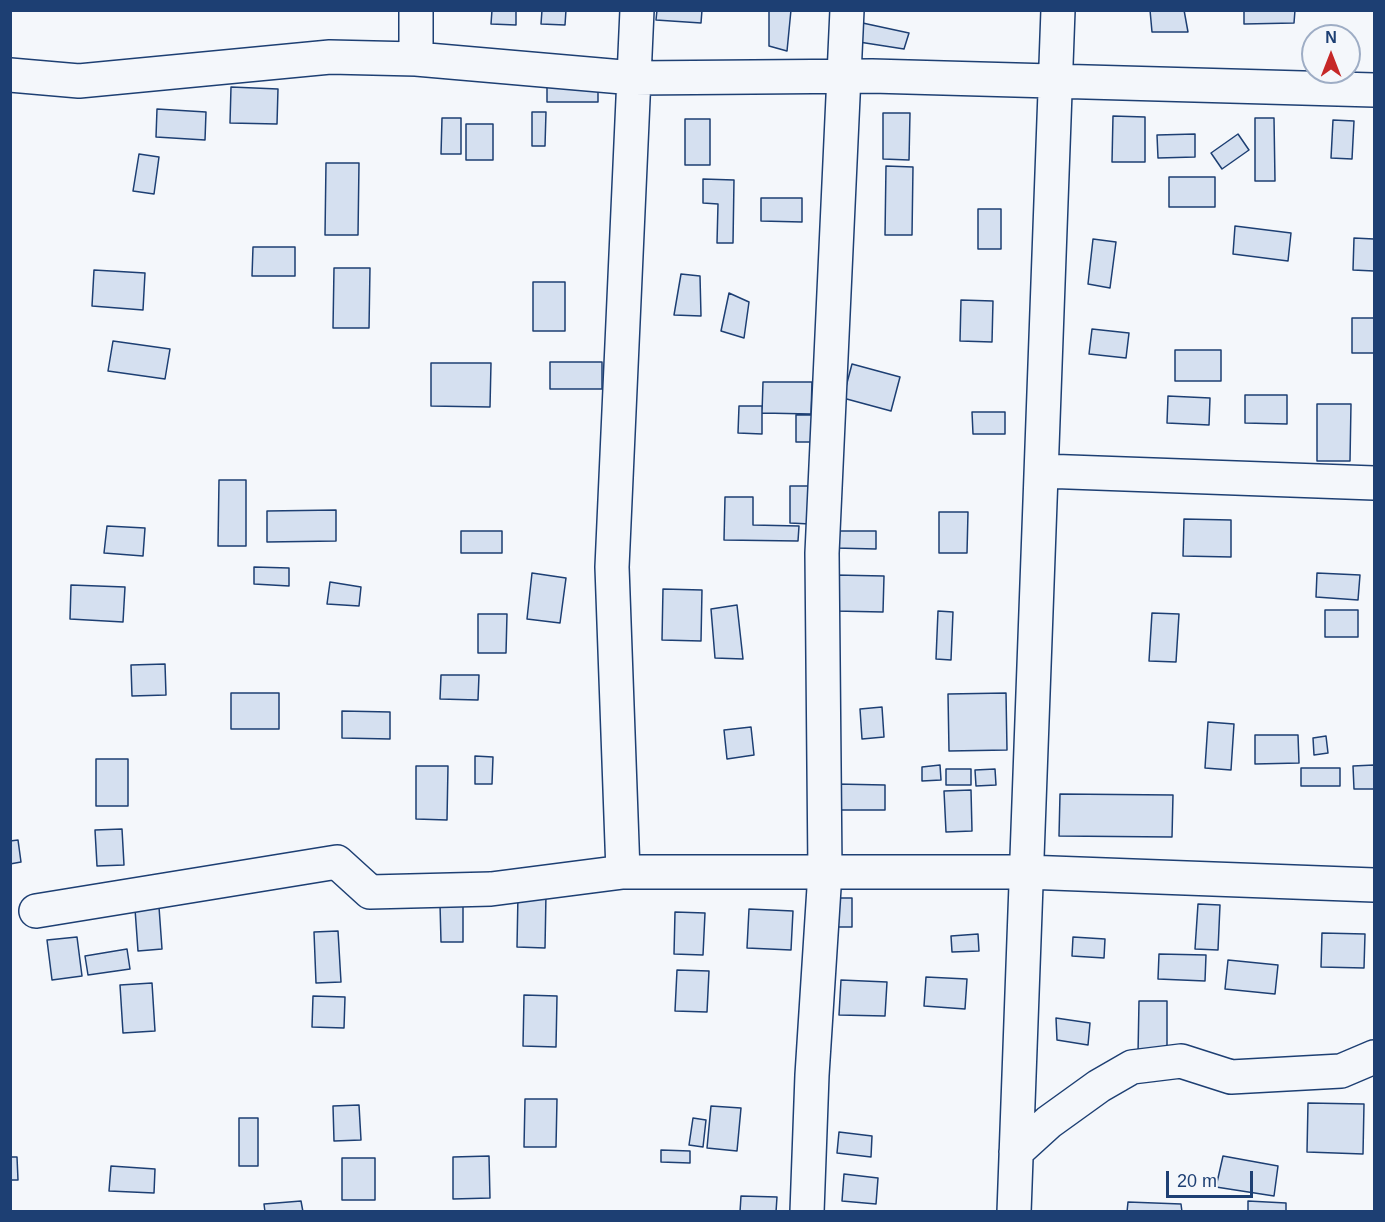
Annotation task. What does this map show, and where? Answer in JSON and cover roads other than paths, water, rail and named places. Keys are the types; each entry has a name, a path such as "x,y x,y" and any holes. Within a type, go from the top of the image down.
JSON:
{"street":[{"path":"416,10 416,59"},
{"path":"623,872 612,567 637,10"},
{"path":"807,1212 812,1075 825,872 822,554 847,10"},
{"path":"1014,1212 1058,10"},
{"path":"10,75 79,81 330,57 416,59 634,78 844,76 1374,90"},
{"path":"1042,471 1374,483"},
{"path":"36,911 337,862 370,892 491,889 623,872 1025,872 1374,885"},
{"path":"1016,1152 1049,1122 1099,1086 1131,1067 1181,1061 1232,1077 1341,1071 1374,1057"}]}
